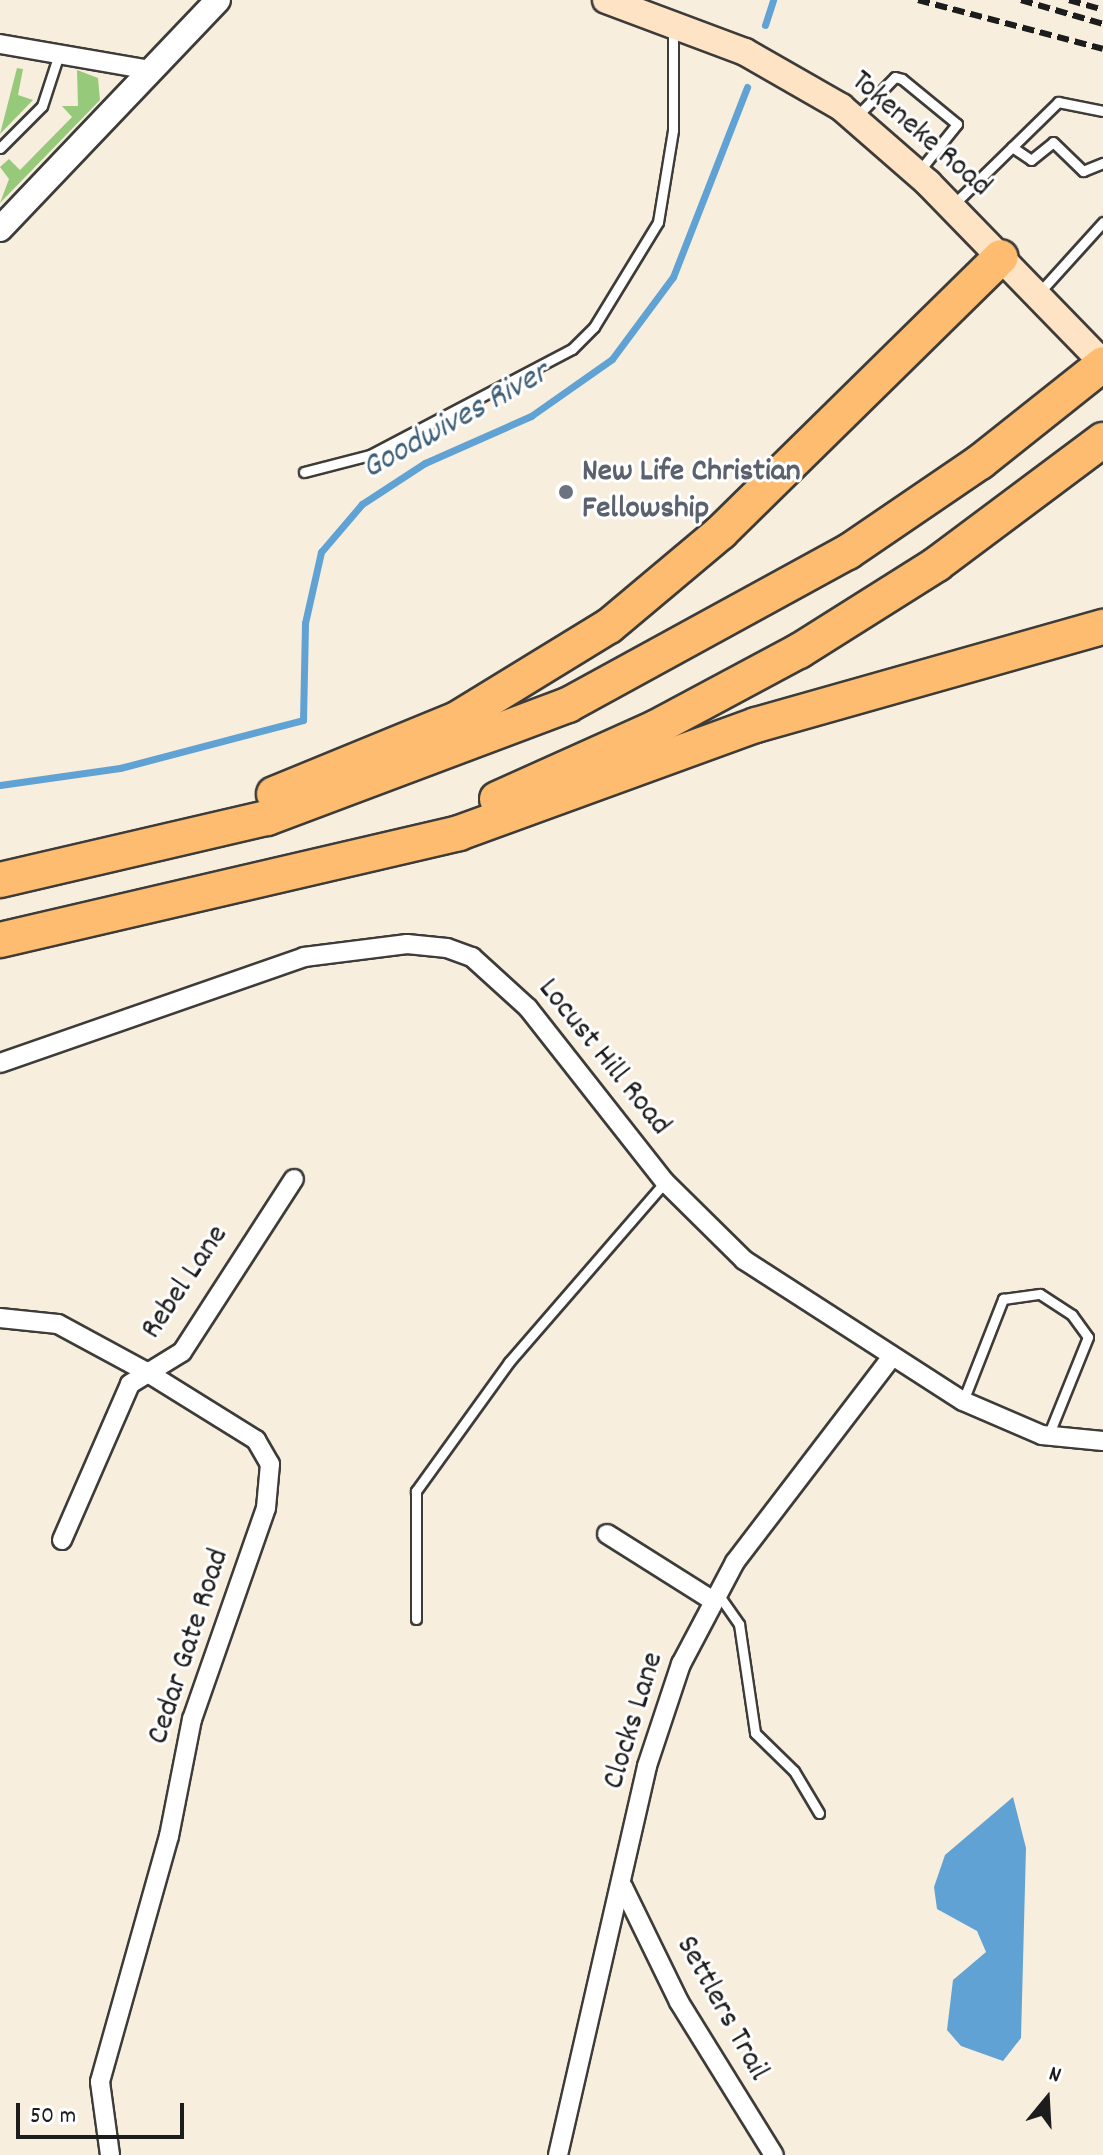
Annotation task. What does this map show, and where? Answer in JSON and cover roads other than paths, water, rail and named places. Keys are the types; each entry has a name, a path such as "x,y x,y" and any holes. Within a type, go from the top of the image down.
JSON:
{"highway":[{"path":"105,860 426,733 569,654 703,548 1001,257"},
{"path":"0,880 105,860 343,795 639,671 848,552 1077,386 1103,363"},
{"path":"205,896 435,824 657,727 868,609 1103,440"},
{"path":"0,940 205,896 459,833 770,721 1103,627"}],"main road":[{"name":"Tokeneke Road","path":"606,0 674,23 778,67 855,118 952,206 1103,363"}],"street":[{"path":"0,229 217,0"},
{"path":"0,44 151,70"},
{"name":"Locust Hill Road","path":"0,1063 304,957 407,944 447,948 472,957 528,1008 665,1182 744,1260 890,1359 963,1401 1048,1436 1103,1441"},
{"name":"Rebel Lane","path":"62,1540 104,1432 130,1384 182,1352 294,1179"},
{"name":"Cedar Gate Road","path":"0,1318 58,1324 150,1373 256,1440 270,1464 266,1508 192,1719 169,1836 100,2082 110,2155"},
{"name":"Clocks Lane","path":"558,2155 623,1887 647,1766 714,1596 890,1359"},
{"path":"607,1534 714,1596"},
{"name":"Settlers Trail","path":"623,1887 679,2002 774,2155"}],"lane":[{"path":"304,472 370,455 572,349 594,327 658,222 673,130 674,23"},
{"path":"0,148 42,106 59,54"},
{"path":"855,118 895,77 957,124 917,173"},
{"path":"952,206 1058,102 1103,111"},
{"path":"1012,147 1031,160 1053,142 1083,171 1103,163"},
{"path":"1038,294 1103,222"},
{"path":"416,1619 416,1491 509,1362 665,1182"},
{"path":"963,1401 1003,1299 1040,1294 1072,1315 1088,1337 1048,1436"},
{"path":"714,1596 739,1624 755,1733 794,1771 819,1813"}],"water":[{"path":"1013,1797 1026,1848 1021,2038 1003,2061 961,2046 947,2030 953,1980 986,1952 977,1931 937,1909 934,1887 945,1855"}],"waterway":[{"name":"Goodwives River","path":"765,25 773,0"},
{"name":"Goodwives River","path":"0,785 120,768 303,720 305,623 321,552 362,504 425,463 531,416 612,359 673,277 747,87"}],"railway":[{"path":"918,0 1103,49"},
{"path":"1021,0 1103,24"},
{"path":"1069,0 1103,10"}],"place":[{"name":"New Life Christian Fellowship","path":"566,492"}]}
